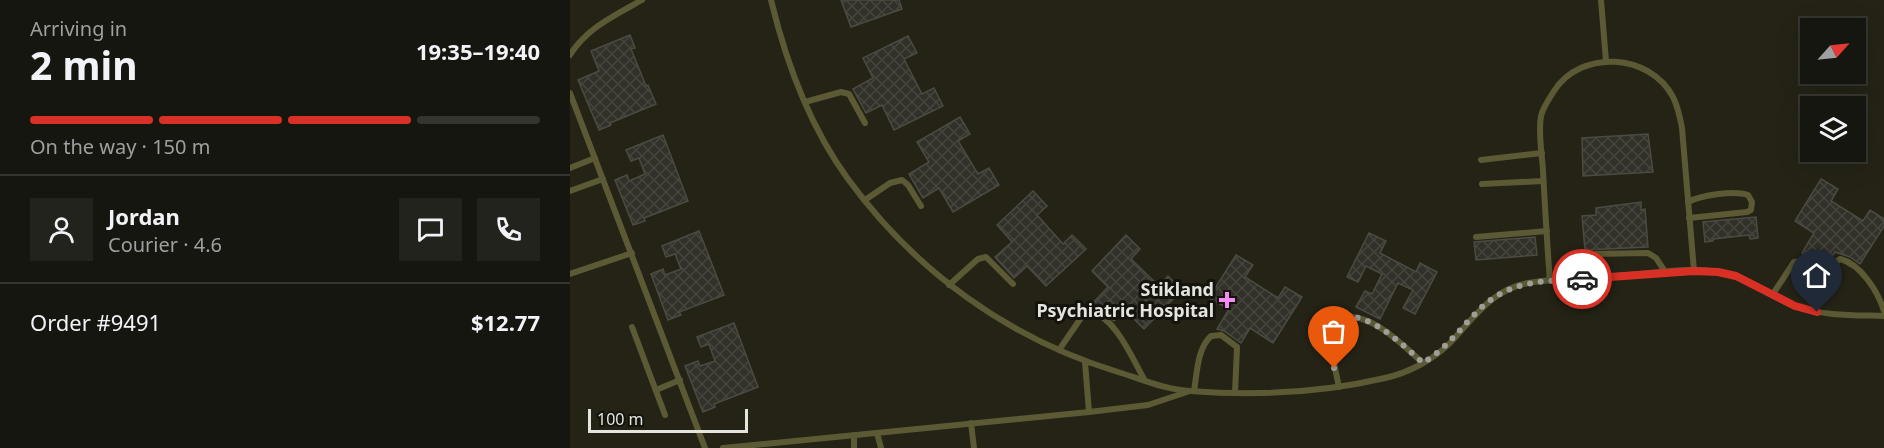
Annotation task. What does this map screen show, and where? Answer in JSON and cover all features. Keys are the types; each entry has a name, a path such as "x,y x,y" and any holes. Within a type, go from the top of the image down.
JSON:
{"lane":[{"path":"570,55 578,43 598,26 642,0"},
{"path":"771,0 785,52 805,102 837,161 847,178 908,248 969,301 1021,333 1085,362 1144,380 1191,391 1281,393 1339,387 1387,378 1423,363 1448,346 1473,315 1485,303 1498,295 1513,287 1550,281 1694,271 1718,272 1736,276 1795,306 1817,312 1837,315 1884,316"},
{"path":"1601,0 1606,61"},
{"path":"1550,281 1541,115 1564,79 1579,69 1606,61 1637,65 1661,81 1672,96 1678,110 1682,128 1694,271"},
{"path":"805,102 842,92 849,94 865,123"},
{"path":"570,93 705,448"},
{"path":"1481,160 1542,153"},
{"path":"570,168 595,158"},
{"path":"570,191 603,179"},
{"path":"865,200 890,183 902,180 921,206"},
{"path":"1482,184 1543,181"},
{"path":"1688,202 1700,196 1742,193 1748,195 1752,202 1751,210 1747,212 1689,218"},
{"path":"1476,237 1547,231"},
{"path":"570,274 632,253"},
{"path":"1566,280 1582,257 1593,254 1648,253 1656,258 1666,273"},
{"path":"949,285 978,260 986,257 1013,284"},
{"path":"1773,294 1794,262 1805,261 1824,271 1840,259 1850,262 1859,271 1874,291 1884,311"},
{"path":"1059,350 1083,315 1089,311 1096,313 1116,332 1144,380"},
{"path":"1339,387 1332,348 1342,323 1349,317 1363,319 1387,333 1423,363"},
{"path":"632,327 665,415"},
{"path":"1191,391 1205,343 1211,336 1221,335 1237,347 1235,393"},
{"path":"1085,362 1089,412"},
{"path":"656,390 680,380"},
{"path":"723,448 1148,405 1191,391"},
{"path":"972,423 974,448"},
{"path":"878,433 881,448"},
{"path":"854,435 854,448"}],"shaded area":[{"name":"Stikland Psychiatric Hospital","path":"570,0 1884,0 1884,448 570,448"}],"building":[{"path":"841,0 899,0 902,9 851,27"},
{"path":"630,35 635,48 631,49 656,104 610,123 611,125 599,130 578,80 599,71 591,51"},
{"path":"908,36 917,53 904,59 922,94 934,88 943,106 894,130 882,105 866,113 853,89 873,78 863,58"},
{"path":"960,117 970,134 958,141 978,174 989,168 999,185 953,212 939,188 923,198 909,174 929,162 917,142"},
{"path":"1648,134 1653,172 1583,176 1582,138"},
{"path":"663,135 688,201 644,218 645,221 633,225 615,180 627,175 629,181 645,174 639,158 631,161 626,150"},
{"path":"1821,179 1838,189 1831,201 1863,221 1870,210 1884,219 1884,226 1860,264 1850,257 1835,252 1824,265 1802,253 1814,233 1795,221"},
{"path":"1033,191 1047,206 1037,215 1063,244 1072,235 1086,249 1046,286 1027,266 1014,278 995,257 1012,242 997,225"},
{"path":"1641,202 1641,210 1645,209 1648,247 1585,250 1582,216 1596,215 1596,208"},
{"path":"1756,217 1758,238 1750,239 1749,235 1705,242 1703,222"},
{"path":"699,231 724,295 679,312 681,315 668,320 651,274 663,269 665,275 681,269 675,254 666,257 662,246"},
{"path":"1369,233 1386,241 1380,253 1416,272 1420,263 1437,272 1415,314 1403,308 1413,290 1398,283 1380,319 1356,307 1365,291 1372,294 1382,274 1366,266 1358,282 1347,277"},
{"path":"1126,235 1140,249 1131,259 1159,286 1168,276 1182,290 1144,329 1125,310 1114,321 1092,304 1108,287 1092,271"},
{"path":"1535,237 1537,255 1476,260 1474,242"},
{"path":"1236,255 1253,265 1245,277 1278,298 1285,287 1302,297 1273,343 1250,328 1241,343 1217,329 1229,309 1209,298"},
{"path":"734,323 758,387 714,404 715,407 703,412 685,366 698,361 700,366 715,361 709,344 701,347 697,337"}],"way so far":[{"path":"1334,368 1332,348 1342,323 1349,317 1363,319 1387,333 1423,363 1448,346 1485,303 1513,287 1528,283 1582,279"}],"place":[{"name":"Stikland Psychiatric Hospital","path":"1227,300"}],"route":[{"path":"1582,279 1694,271 1718,272 1736,276 1795,306 1817,312"}]}
